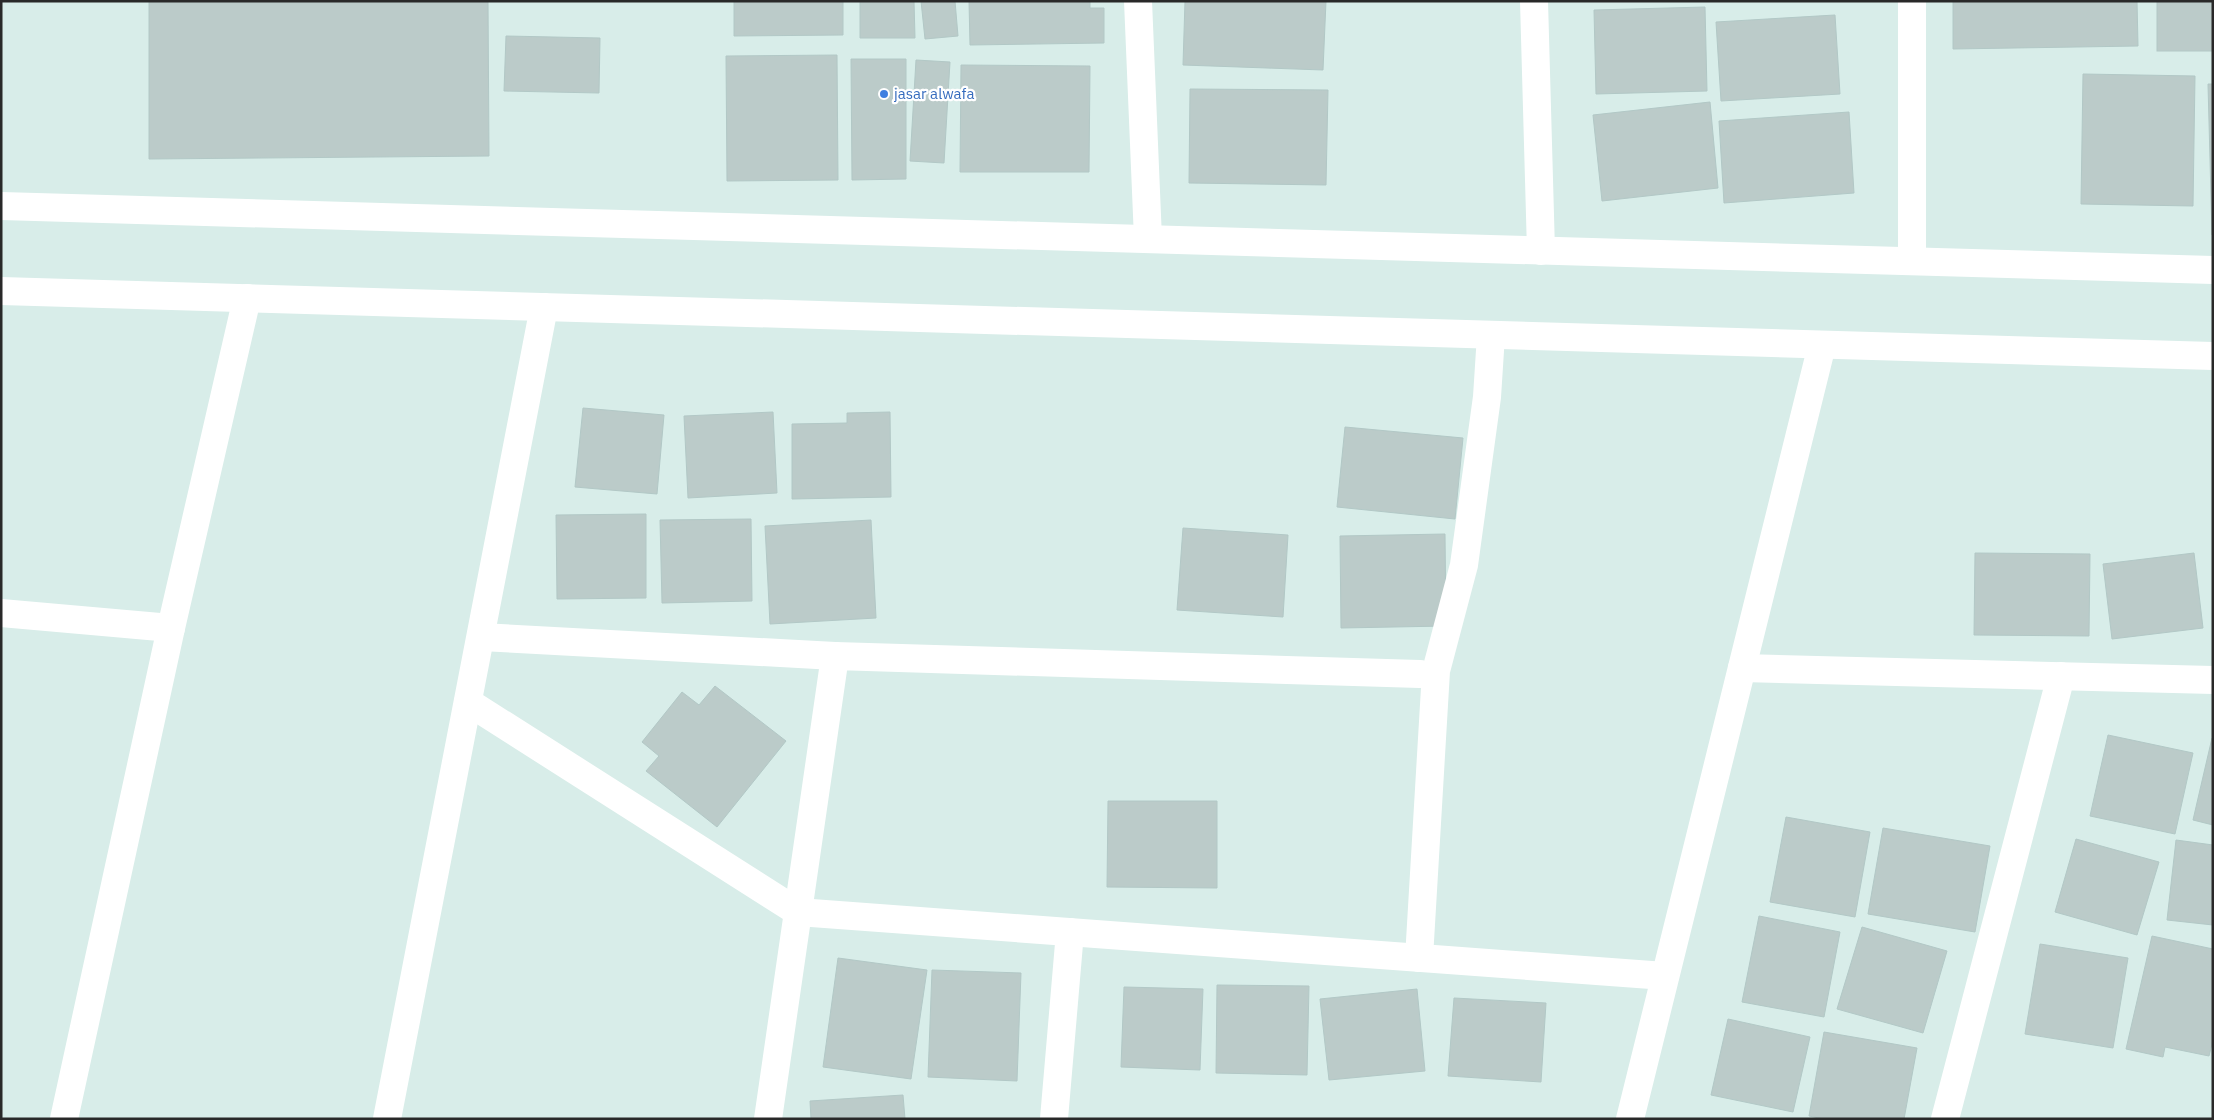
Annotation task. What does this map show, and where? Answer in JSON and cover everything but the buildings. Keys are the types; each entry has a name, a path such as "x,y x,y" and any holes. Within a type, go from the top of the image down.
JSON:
{"street":[{"path":"1138,1 1148,239"},
{"path":"1534,1 1541,251"},
{"path":"1912,1 1912,261"},
{"path":"1,206 2213,270"},
{"path":"1,291 2213,356"},
{"path":"64,1119 171,628 247,298"},
{"path":"388,1119 544,307"},
{"path":"1419,958 1436,671 1464,565 1486,397 1491,335"},
{"path":"1630,1119 1822,345"},
{"path":"1,613 171,628"},
{"path":"480,637 835,656 1420,674"},
{"path":"768,1119 835,656"},
{"path":"1742,668 2213,680"},
{"path":"1945,1119 2061,676"},
{"path":"468,702 798,912 1665,976"},
{"path":"1054,1119 1070,932"}],"place":[{"name":"jasar alwafa","path":"884,94"}]}
